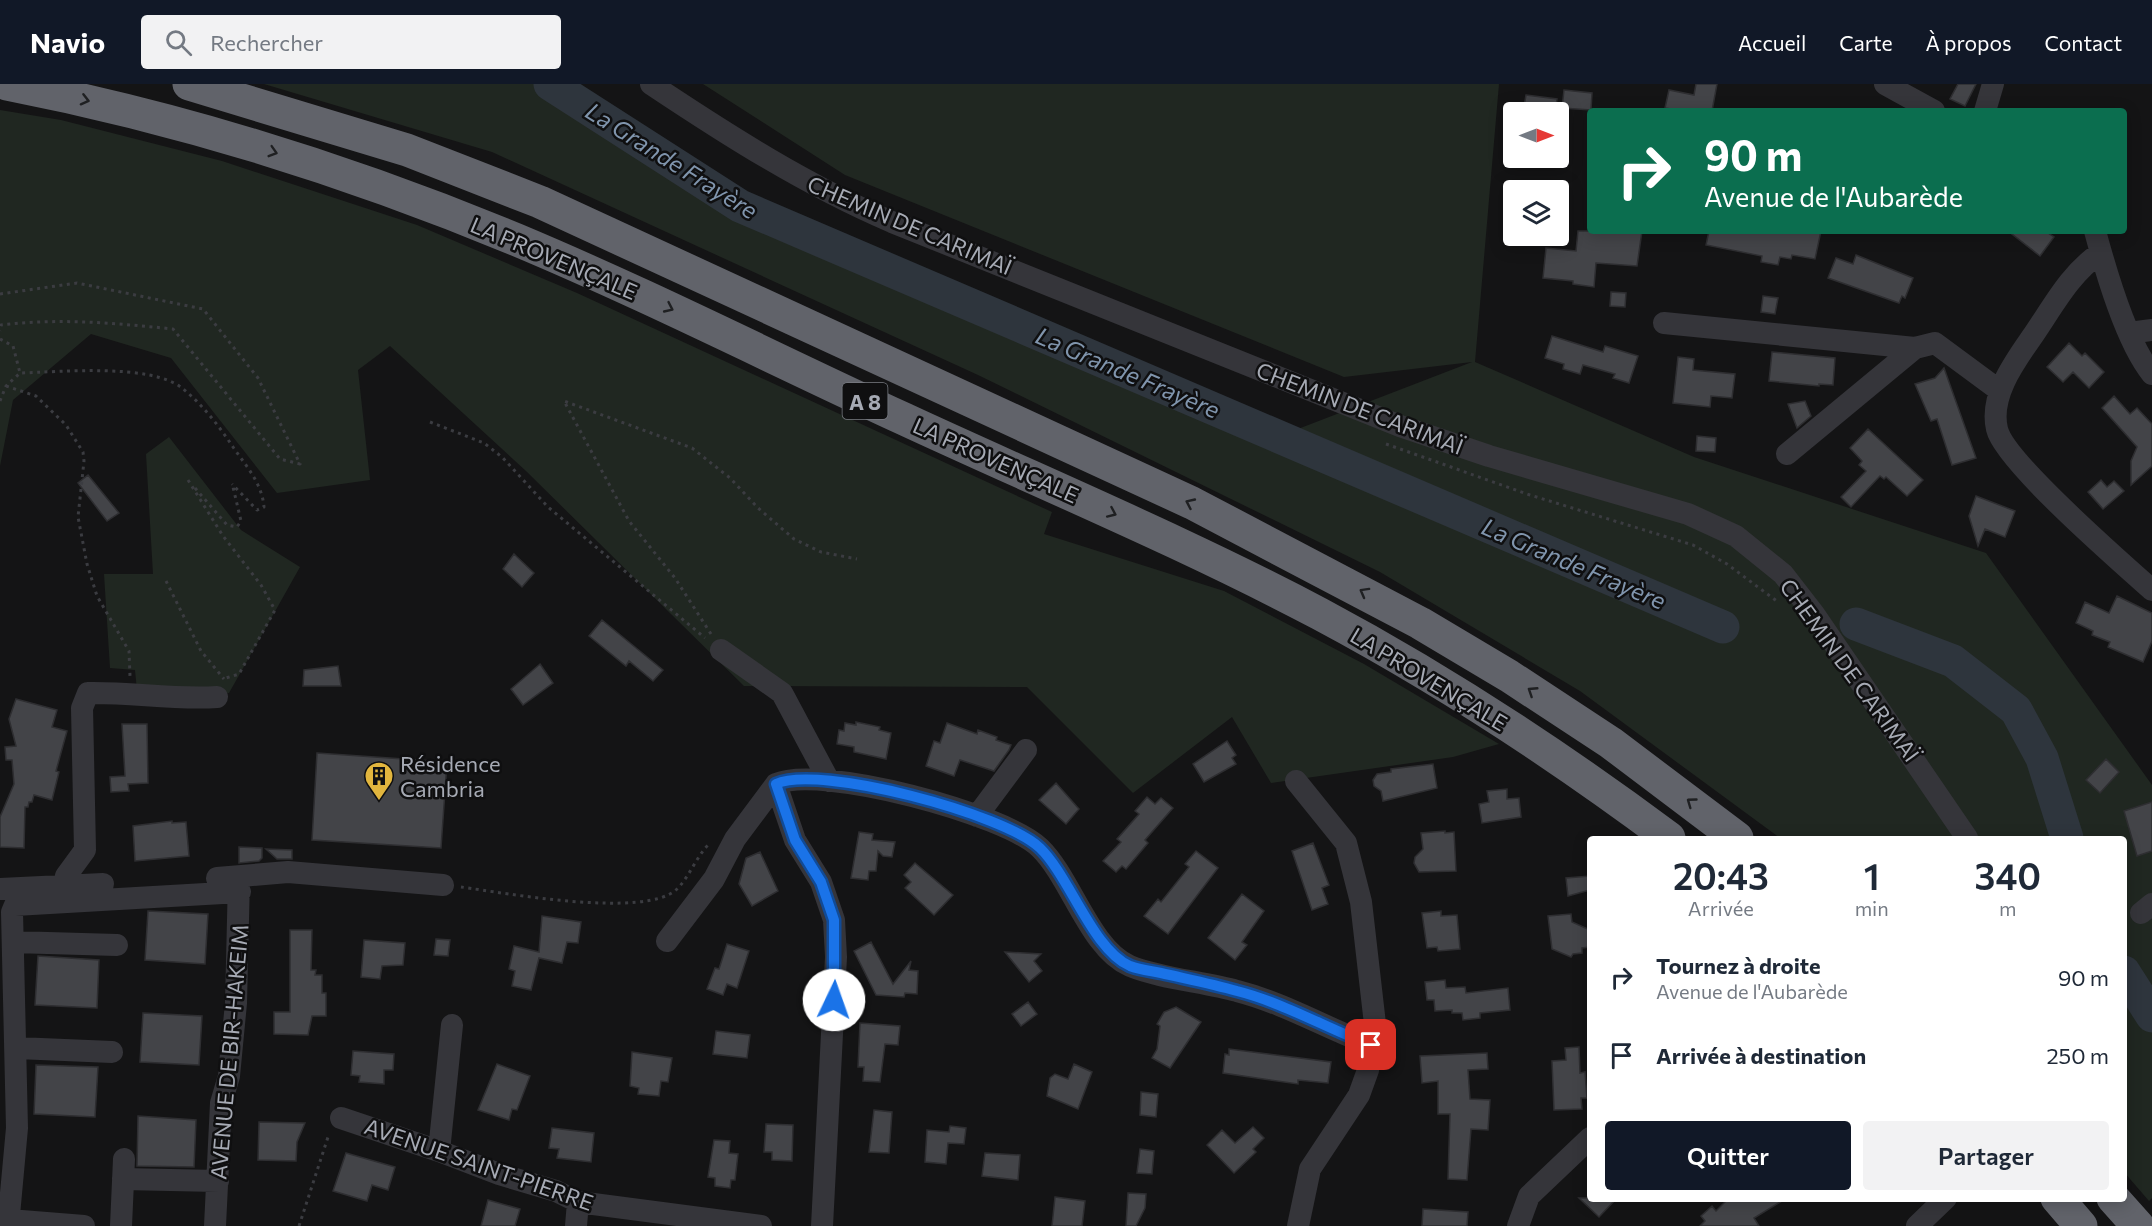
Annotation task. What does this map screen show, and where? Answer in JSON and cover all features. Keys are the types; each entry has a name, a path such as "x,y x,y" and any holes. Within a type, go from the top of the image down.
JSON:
{"highway":[{"name":"LA PROVENÇALE","path":"7,84 87,100 332,170 510,237 664,305 902,418 1132,522 1321,615 1406,663 1509,727 1608,793 1666,836"},
{"name":"LA PROVENÇALE","path":"189,84 407,150 540,202 1192,503 1401,612 1509,676 1611,743 1734,836"},
{"path":"2060,1202 2081,1226"},
{"path":"2117,1202 2138,1226"}],"street":[{"name":"CHEMIN DE CARIMAÏ","path":"651,84 767,159 822,190 892,222 1400,426 1489,456 1688,514 1719,526 1783,574 1808,606 1966,836"},
{"path":"1885,84 1929,108"},
{"path":"1986,108 1993,84"},
{"path":"2096,234 2100,253 2144,336 2138,357 2152,374"},
{"path":"2100,253 2079,268 2032,337 2000,391 1996,405 1997,430 2014,456 2086,531 2152,590"},
{"path":"1664,323 1915,348 1935,344 2000,391"},
{"path":"1787,454 1915,348"},
{"path":"721,650 782,693 829,781"},
{"path":"64,885 66,876 85,850 82,708 88,693 129,692 184,698 221,688"},
{"path":"977,816 1026,750"},
{"path":"667,941 714,879 735,839 776,784 787,779 808,777 918,796 977,816 1018,834 1040,847 1106,946 1129,966 1238,991 1283,1006 1371,1045"},
{"path":"1296,781 1346,843 1361,902 1375,1024 1368,1070 1359,1095 1310,1169 1298,1226"},
{"path":"776,784 795,840 821,882 834,920 836,957 822,1226"},
{"path":"84,1226 8,1223 17,1128 17,1048 12,912 15,905 240,885 288,872 443,885"},
{"path":"0,889 64,885 240,885"},
{"name":"AVENUE DE BIR-HAKEIM","path":"215,1226 221,1104 229,1076 236,1003 240,885"},
{"path":"13,942 117,945"},
{"path":"439,1150 452,1025"},
{"path":"17,1048 112,1052"},
{"name":"AVENUE SAINT-PIERRE","path":"341,1118 439,1150 499,1174 556,1191 578,1202 761,1226"},
{"path":"1518,1226 1529,1196 1587,1141"},
{"path":"121,1226 123,1169 218,1181"},
{"path":"576,1226 578,1202"},
{"path":"1917,1226 1942,1202"}],"path":[{"path":"0,294 77,283 203,309 258,378 300,464 280,459 173,329 102,322 38,321 1,325 0,331"},
{"path":"0,339 13,346 20,373"},
{"path":"0,401 6,386 20,373 94,371 155,375 181,387 219,426 263,491 264,507 257,510 232,484 241,521 237,526 227,525 188,480 223,536 261,585 275,610 239,674 221,688 166,581"},
{"path":"6,386 36,396 66,425 82,452 84,461 78,517 87,564 97,596 129,651 129,692"},
{"path":"721,650 675,578 629,521 564,401 692,448 730,478 758,508 794,539 821,552 857,560"},
{"path":"430,422 484,443 502,457 548,507 721,650"},
{"path":"1382,441 1391,447 1530,495 1693,544 1726,564 1778,602 1785,611"},
{"path":"443,885 556,899 641,903 660,900 677,889 700,852 714,839 735,839"},
{"path":"299,1226 328,1135 341,1118"}],"shaded area":[{"path":"264,84 536,84 771,231 1267,441 1472,362 1344,377 845,175 703,84 1499,84 1475,362 1694,457 1986,553 2152,785 2152,1198 2149,1201 2127,1175 2127,836 1777,836 1580,691 1380,572 978,375 492,152"},
{"path":"0,110 61,120 222,161 417,225 577,293 1052,512 1044,534 1224,591 1364,664 1499,744 1453,757 1271,783 1232,717 1133,793 1027,687 744,686 526,471 390,346 358,370 370,480 277,493 171,358 91,334 13,400 0,466"},
{"path":"169,437 241,530 300,567 229,693 137,690 135,670 110,668 104,574 153,574 146,454"}],"building":[{"path":"1696,84 1717,84 1713,108 1665,108 1669,90 1694,95"},
{"path":"1958,84 1976,84 1965,106 1950,99"},
{"path":"1564,90 1592,93 1591,108 1569,108 1569,102 1563,102"},
{"path":"1526,95 1557,99 1557,102 1525,102"},
{"path":"1578,231 1587,231 1587,234 1642,234 1637,266 1596,263 1594,287 1573,284 1573,281 1543,278 1546,248 1576,251"},
{"path":"1708,234 1820,234 1815,259 1792,255 1791,259 1780,257 1778,265 1761,262 1762,256 1706,245"},
{"path":"2012,234 2050,234 2054,237 2040,256"},
{"path":"1856,255 1913,278 1905,298 1902,296 1899,303 1828,278 1836,258 1853,264"},
{"path":"1611,292 1626,293 1625,307 1610,306"},
{"path":"1763,296 1778,298 1775,314 1761,312"},
{"path":"1552,336 1603,352 1605,346 1638,356 1629,383 1613,378 1615,374 1583,365 1580,374 1563,369 1564,364 1545,358"},
{"path":"2069,343 2082,356 2085,353 2104,372 2089,388 2073,372 2063,382 2047,367"},
{"path":"1772,352 1835,358 1833,385 1819,384 1819,386 1769,381"},
{"path":"1678,357 1694,359 1693,370 1735,374 1732,398 1711,396 1710,407 1673,403"},
{"path":"1944,368 1976,458 1952,465 1937,419 1931,421 1915,384 1935,378"},
{"path":"2114,396 2130,414 2137,408 2152,424 2152,466 2131,485 2131,461 2137,447 2102,408"},
{"path":"1805,401 1811,416 1797,428 1788,404"},
{"path":"1868,429 1923,480 1907,496 1886,477 1884,479 1880,476 1851,507 1841,497 1866,471 1859,465 1862,461 1850,448"},
{"path":"1697,436 1716,438 1715,452 1696,451"},
{"path":"88,475 119,513 107,521 78,483"},
{"path":"2101,480 2107,487 2114,481 2124,491 2103,509 2088,492"},
{"path":"1976,496 2015,511 2005,537 1985,529 1978,546 1969,516"},
{"path":"514,554 534,573 522,587 503,569"},
{"path":"2117,596 2152,613 2152,641 2143,662 2108,647 2110,642 2092,635 2093,631 2076,623 2085,602 2109,613"},
{"path":"602,620 663,670 653,681 629,661 626,666 589,636"},
{"path":"540,664 553,683 523,705 511,689"},
{"path":"338,666 341,686 303,686 304,670"},
{"path":"16,699 57,710 52,727 67,731 56,771 59,772 52,800 34,795 32,802 25,807 24,848 0,847 0,817 14,784 12,760 6,760 5,747 16,746 9,719"},
{"path":"856,722 880,727 879,730 891,733 886,759 854,752 854,747 837,744 839,730 844,731 845,723 856,725"},
{"path":"947,723 977,734 978,730 1011,745 994,771 960,760 954,776 926,766 934,741 940,743"},
{"path":"122,724 147,724 148,783 128,784 129,791 111,792 110,777 125,776"},
{"path":"1227,741 1236,755 1232,758 1236,764 1204,782 1193,764"},
{"name":"Résidence Cambria","path":"317,753 447,762 441,848 312,840"},
{"path":"2106,759 2119,772 2100,793 2086,780"},
{"path":"1433,764 1437,788 1383,801 1381,791 1374,786 1373,780 1377,774 1391,772 1391,769"},
{"path":"1056,783 1079,809 1066,824 1039,800"},
{"path":"1507,789 1507,799 1519,798 1521,817 1482,823 1479,804 1489,802 1487,791"},
{"path":"1147,797 1155,804 1161,798 1173,808 1145,840 1148,843 1126,869 1122,866 1116,872 1103,861 1121,842 1117,839 1139,814 1135,811"},
{"path":"2152,802 2152,851 2137,856 2124,811"},
{"path":"172,821 172,823 186,822 189,856 135,861 133,826"},
{"path":"1445,831 1445,833 1454,832 1456,871 1419,872 1414,863 1415,857 1423,849 1421,833"},
{"path":"859,832 873,834 872,840 895,842 892,857 883,856 878,851 876,871 869,871 868,880 851,878"},
{"path":"1313,843 1329,885 1322,888 1328,904 1312,910 1292,851"},
{"path":"239,847 262,848 262,858 259,861 239,863"},
{"path":"266,849 292,850 292,859 277,859"},
{"path":"1196,851 1218,868 1168,934 1144,916 1158,899 1161,902 1189,867 1185,864"},
{"path":"760,852 778,891 752,906 739,884 746,858"},
{"path":"915,863 953,895 934,915 905,888 911,882 904,875"},
{"path":"1587,876 1587,891 1568,896 1566,878"},
{"path":"1242,894 1264,911 1242,942 1247,945 1235,960 1208,938"},
{"path":"148,911 208,914 205,964 145,960"},
{"path":"1441,911 1441,916 1457,915 1460,949 1438,951 1437,947 1427,948 1422,913"},
{"path":"1571,914 1572,922 1587,929 1587,947 1582,948 1582,953 1573,954 1571,957 1552,949 1548,916"},
{"path":"542,916 581,922 578,943 567,942 562,963 539,958 531,990 512,986 515,971 509,969 514,946 539,952"},
{"path":"290,930 312,930 311,970 316,970 315,975 322,975 322,993 326,993 326,1016 312,1016 308,1035 274,1034 274,1012 290,1012"},
{"path":"436,939 450,940 448,956 434,955"},
{"path":"364,940 405,943 403,965 382,966 380,979 361,977"},
{"path":"871,942 893,984 911,961 909,970 918,971 917,994 905,993 904,997 876,995 854,951"},
{"path":"727,944 749,951 737,988 727,984 723,995 707,989 715,968 719,969"},
{"path":"1005,952 1041,954 1034,961 1042,971 1029,982"},
{"path":"38,956 99,960 97,1008 35,1005"},
{"path":"1445,980 1446,988 1465,987 1466,993 1508,988 1510,1010 1480,1013 1480,1018 1463,1020 1462,1013 1452,1013 1452,1010 1435,1011 1434,1000 1427,1000 1425,982"},
{"path":"1028,1002 1037,1014 1021,1026 1012,1014"},
{"path":"1176,1007 1201,1022 1170,1068 1152,1058 1157,1049 1160,1026 1157,1024 1164,1012"},
{"path":"143,1013 202,1016 199,1065 140,1062"},
{"path":"860,1023 900,1026 898,1045 885,1044 880,1082 863,1081 864,1067 858,1067"},
{"path":"716,1031 750,1035 747,1058 713,1054"},
{"path":"1579,1047 1580,1073 1585,1072 1587,1098 1581,1098 1582,1109 1554,1110 1552,1061 1566,1060 1565,1048"},
{"path":"1229,1049 1331,1062 1328,1083 1298,1080 1298,1084 1223,1073 1225,1054 1229,1055"},
{"path":"353,1051 394,1054 393,1070 384,1070 384,1084 359,1082 360,1076 351,1075"},
{"path":"632,1052 672,1058 668,1082 661,1081 659,1096 638,1094 639,1088 630,1086"},
{"path":"1487,1053 1488,1069 1468,1070 1470,1099 1490,1100 1488,1130 1471,1129 1467,1180 1448,1179 1450,1114 1438,1114 1438,1081 1422,1083 1420,1056"},
{"path":"497,1064 530,1076 517,1110 512,1109 509,1120 478,1110"},
{"path":"1074,1064 1092,1072 1078,1109 1047,1096 1050,1078 1055,1074 1068,1079"},
{"path":"36,1065 98,1067 95,1117 34,1114"},
{"path":"1141,1092 1158,1094 1156,1117 1140,1115"},
{"path":"874,1110 892,1112 889,1153 869,1152"},
{"path":"138,1116 196,1120 194,1167 137,1166"},
{"path":"259,1122 305,1123 297,1142 296,1161 258,1160"},
{"path":"766,1124 793,1125 792,1161 772,1160 772,1152 764,1152"},
{"path":"950,1126 966,1128 964,1144 948,1143 946,1164 925,1162 927,1130 949,1132"},
{"path":"1253,1127 1264,1138 1253,1149 1256,1152 1234,1173 1207,1145 1222,1130 1235,1143"},
{"path":"552,1128 594,1133 591,1162 557,1158 559,1149 549,1148"},
{"path":"714,1140 730,1141 729,1153 738,1154 735,1180 731,1180 730,1188 715,1186 715,1178 708,1177"},
{"path":"1140,1149 1154,1151 1152,1174 1137,1173"},
{"path":"346,1153 395,1167 388,1190 372,1185 367,1201 333,1191"},
{"path":"985,1153 1020,1155 1018,1180 982,1176"},
{"path":"1128,1193 1146,1194 1145,1208 1136,1226 1126,1226"},
{"path":"1055,1197 1085,1201 1082,1226 1052,1226"},
{"path":"1579,1198 1587,1198 1587,1202 1613,1202 1599,1217"},
{"path":"488,1200 520,1209 515,1226 481,1226"},
{"path":"1725,1202 1780,1202 1754,1218 1759,1226 1700,1226 1705,1221 1701,1216 1712,1206 1716,1211"},
{"path":"1423,1209 1468,1212 1467,1226 1422,1226"}],"waterway":[{"name":"La Grande Frayère","path":"550,84 740,206 1723,627"},
{"name":"La Grande Frayère","path":"1856,624 1953,661 2016,710 2042,758 2066,836"},
{"name":"La Grande Frayère","path":"2127,977 2152,1016"}],"place":[{"name":"Résidence Cambria","path":"379,802"}],"route":[{"path":"834,1000 836,957 834,920 821,882 795,840 776,784 787,779 808,777 918,796 977,816 1018,834 1040,847 1106,946 1129,966 1238,991 1283,1006 1371,1045"}]}
